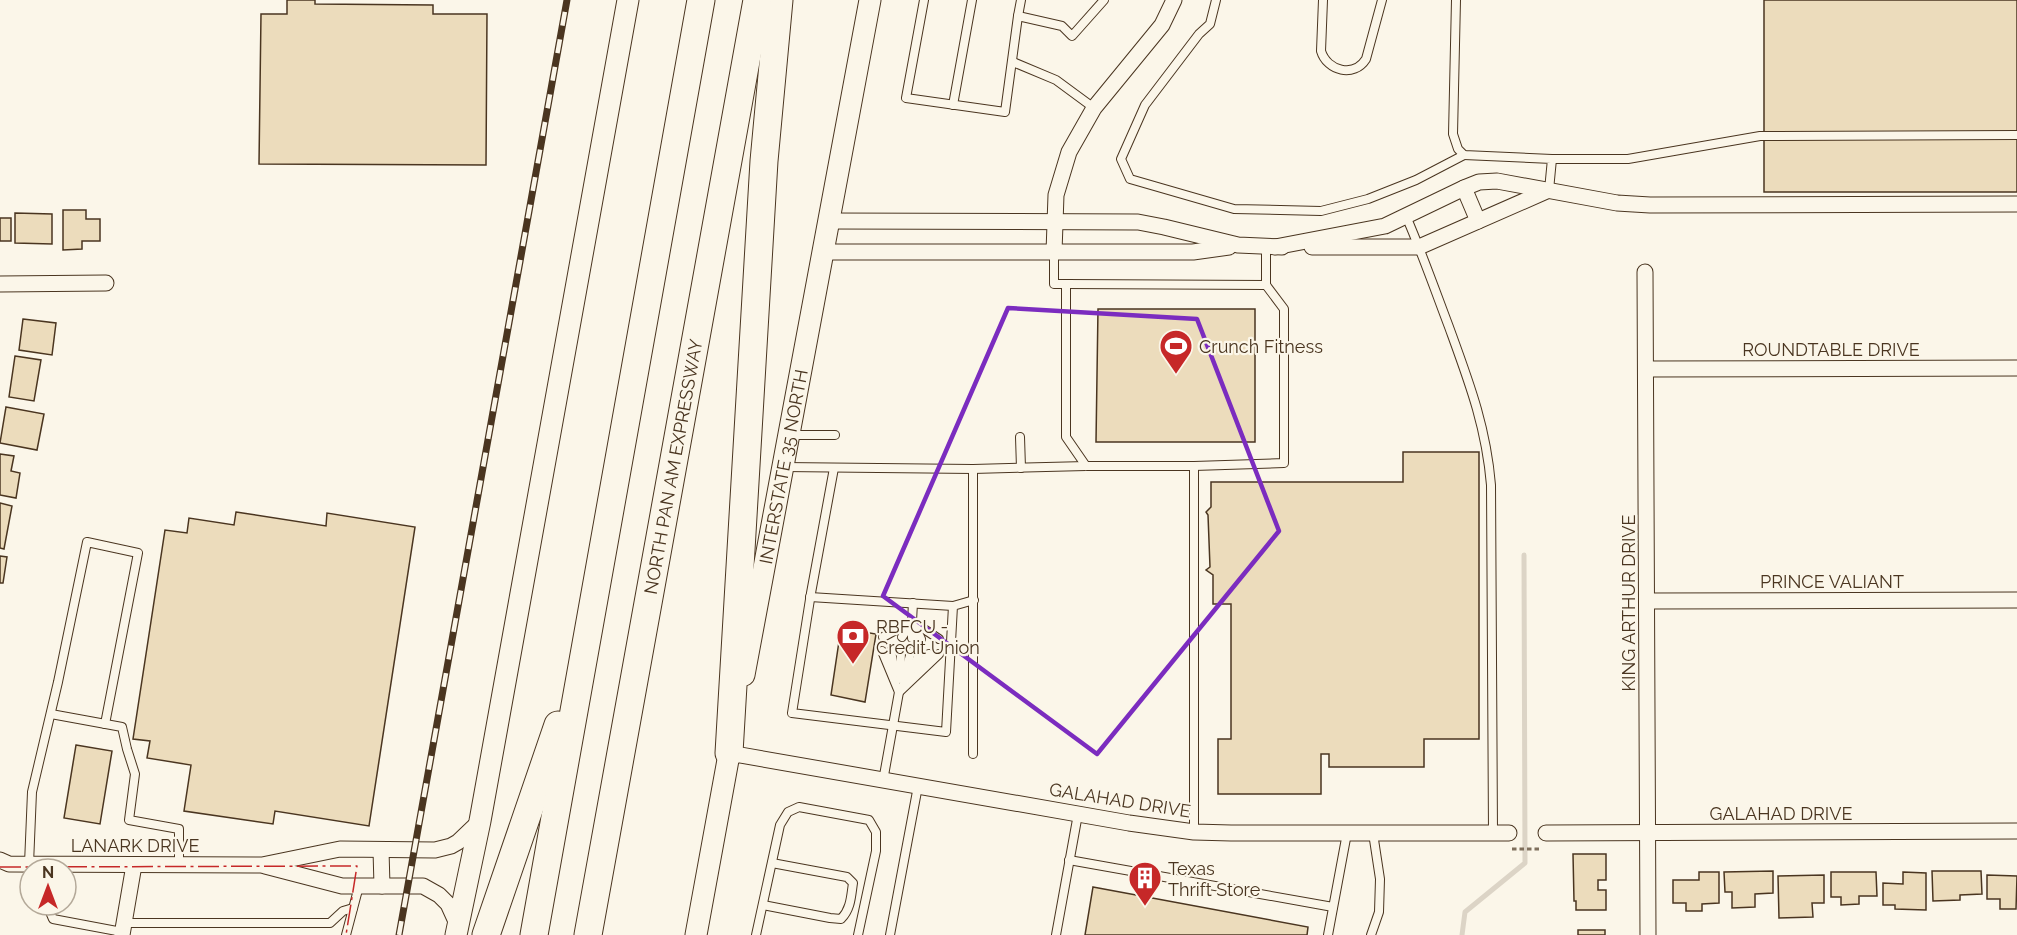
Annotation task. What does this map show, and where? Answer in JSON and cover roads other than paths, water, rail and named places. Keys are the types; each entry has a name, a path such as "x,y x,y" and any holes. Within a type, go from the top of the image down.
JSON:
{"highway":[{"path":"534,935 701,0"},
{"name":"NORTH PAN AM EXPRESSWAY","path":"588,935 757,0"},
{"path":"729,753 764,161 779,0"},
{"path":"486,935 543,772 591,618"}],"main road":[{"path":"457,931 480,821 628,0"},
{"name":"INTERSTATE 35 NORTH","path":"699,934 729,753 870,0"}],"street":[{"path":"1054,252 1056,195 1069,152 1094,108 1162,25 1174,0"},
{"path":"1270,247 1385,226 1479,182 1497,181 1617,203 1650,205 2017,204"},
{"path":"1464,188 1478,221"},
{"path":"823,252 1193,252 1238,246 1419,247 1549,190"},
{"path":"829,221 1138,222 1238,246"},
{"name":"KING ARTHUR DRIVE","path":"1646,272 1648,935"},
{"path":"0,284 106,283"},
{"name":"ROUNDTABLE DRIVE","path":"1646,369 2017,368"},
{"name":"PRINCE VALIANT","path":"1647,602 2017,600"},
{"name":"GALAHAD DRIVE","path":"729,753 1194,832 1509,833"},
{"name":"LANARK DRIVE","path":"78,866 262,865 340,849 442,849 459,842 480,821"},
{"name":"GALAHAD DRIVE","path":"1546,833 2017,831"},
{"path":"381,850 382,886"},
{"path":"123,930 134,865"},
{"name":"LANARK DRIVE","path":"262,865 342,886 423,886 431,889 448,904 457,931"}],"lane":[{"path":"924,0 906,98 1005,112 1021,0"},
{"path":"953,105 972,0"},
{"path":"1018,16 1062,26 1072,36 1104,0"},
{"path":"1216,0 1210,24 1199,34 1145,105 1121,159 1130,179 1234,209 1321,211 1368,199 1416,180 1464,154 1552,159 1628,159 1760,136 2017,135"},
{"path":"1323,0 1321,51 1323,57 1339,70 1348,72 1360,67 1366,59 1382,0"},
{"path":"1456,0 1453,134 1458,149 1464,154"},
{"path":"1013,62 1056,80 1094,108"},
{"path":"1549,190 1552,159"},
{"path":"1406,216 1474,396 1488,450 1491,485 1493,833"},
{"path":"783,467 973,469 1284,463 1284,309 1266,285 1270,247"},
{"path":"1054,252 1054,284 1266,285"},
{"path":"1066,284 1066,437 1086,466"},
{"path":"789,435 835,435"},
{"path":"1020,437 1021,468"},
{"path":"1194,466 1194,832"},
{"path":"834,468 810,597 792,713 946,732 953,606"},
{"path":"973,469 973,754"},
{"path":"29,857 32,792 87,542 138,553 105,724"},
{"path":"810,597 953,606 974,600"},
{"path":"912,638 913,603"},
{"path":"887,637 912,621"},
{"path":"902,637 912,621"},
{"path":"912,621 925,639"},
{"path":"912,621 939,639"},
{"path":"887,651 899,692"},
{"path":"884,781 899,692 901,652"},
{"path":"899,692 910,652"},
{"path":"899,692 924,653"},
{"path":"899,692 939,654"},
{"path":"51,714 122,728 135,774 129,820 179,829 179,865"},
{"path":"890,935 918,786"},
{"path":"756,935 780,825 788,812 799,807 869,820 876,832 876,851 858,935"},
{"path":"1056,935 1078,814"},
{"path":"1328,935 1347,833"},
{"path":"1371,935 1379,912 1380,879 1373,833"},
{"path":"1070,860 1333,907"},
{"path":"763,905 841,919 847,912 851,900 853,883 847,877 772,863"},
{"path":"346,935 359,886"},
{"path":"52,917 53,919 123,930 330,923 343,911 353,908"}],"waterway":[{"path":"1462,935 1465,912 1525,863 1524,555"}],"railway":[{"path":"399,935 567,0"}],"place":[{"name":"Crunch Fitness","path":"1176,375"},
{"name":"RBFCU - Credit Union","path":"853,665"},
{"name":"Texas Thrift Store","path":"1145,907"}]}
